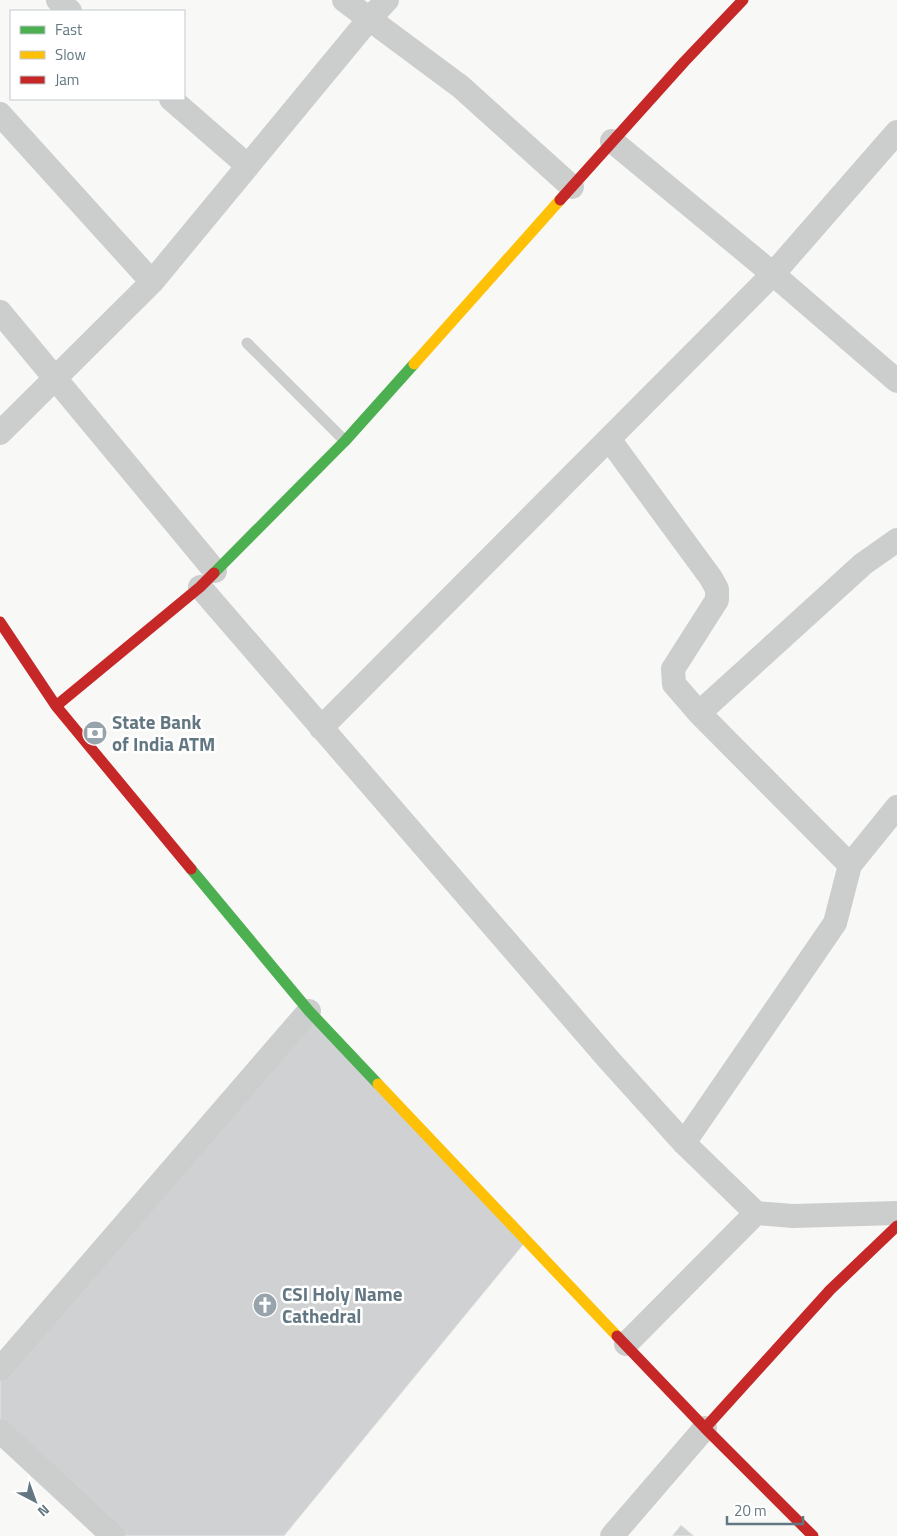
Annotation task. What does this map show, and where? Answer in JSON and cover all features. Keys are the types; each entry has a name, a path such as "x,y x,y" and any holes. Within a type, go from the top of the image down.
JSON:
{"street":[{"path":"58,0 69,10"},
{"path":"344,0 461,87 572,187"},
{"path":"0,433 152,282 370,18 387,0"},
{"path":"56,706 208,579 345,441 684,62 743,0"},
{"path":"172,100 248,166"},
{"path":"0,114 152,282"},
{"path":"321,728 772,274 897,132"},
{"path":"612,142 894,373"},
{"path":"0,312 54,379 321,728 609,1060 684,1143 756,1213 794,1216 897,1213"},
{"path":"609,439 711,578 717,589 717,600 714,606 673,669 674,684 699,713 850,865"},
{"path":"699,713 863,564 897,540"},
{"path":"0,622 56,706 309,1011 705,1428 813,1536"},
{"path":"684,1143 835,923 850,865 897,807"},
{"path":"0,1369 309,1011"},
{"path":"626,1344 756,1213"},
{"path":"612,1536 705,1428 830,1290 897,1226"},
{"path":"0,1431 104,1533"}],"lane":[{"path":"247,343 345,441"}],"building":[{"name":"CSI Holy Name Cathedral","path":"309,1011 527,1240 284,1536 124,1536 0,1419 0,1369"},
{"path":"681,1525 694,1536 672,1536"}],"traffic: fast":[{"path":"214,573 345,441 414,364"},
{"path":"191,869 309,1011 378,1084"}],"traffic: slow":[{"path":"414,364 560,200"},
{"path":"378,1084 617,1336"}],"traffic: jam":[{"path":"560,200 684,62 743,0"},
{"path":"56,706 200,587 214,573"},
{"path":"0,622 56,706 191,869"},
{"path":"705,1428 830,1290 897,1226"},
{"path":"617,1336 705,1428 813,1536"}],"place":[{"name":"State Bank of India ATM","path":"95,733"},
{"name":"CSI Holy Name Cathedral","path":"265,1305"}]}
